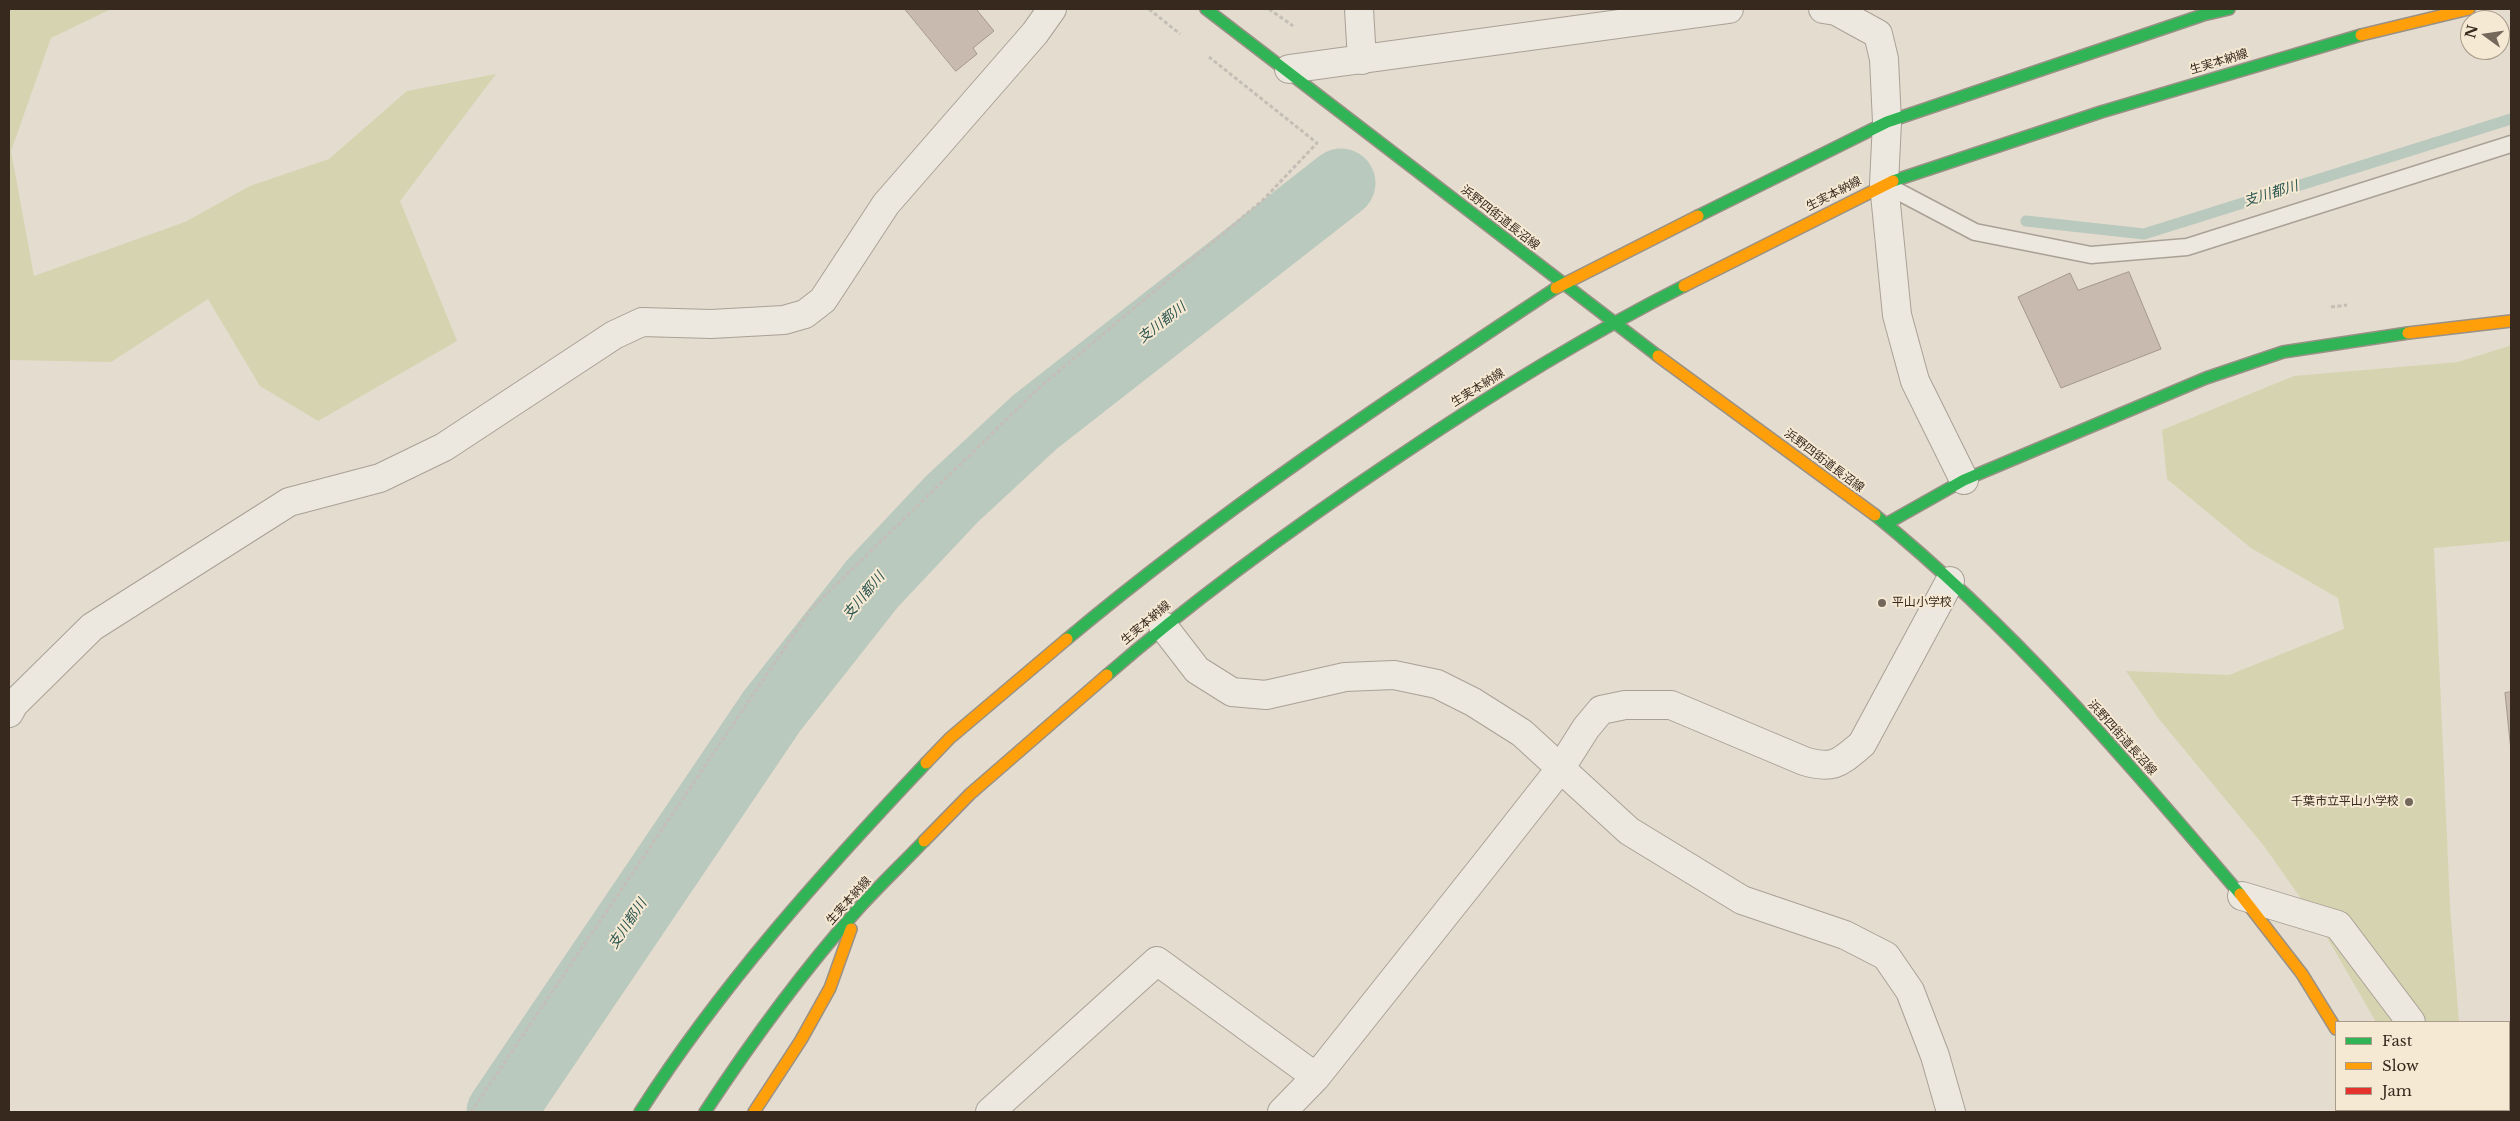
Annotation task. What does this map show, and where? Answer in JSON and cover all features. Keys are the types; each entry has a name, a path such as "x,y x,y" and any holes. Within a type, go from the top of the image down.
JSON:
{"main road":[{"name":"浜野四街道長沼線","path":"1206,9 1288,69 1355,124 1612,322 1886,524 1950,581 1996,623 2108,742 2242,896 2320,998 2335,1027"},
{"path":"640,1112 677,1054 726,988 836,858 950,738 1130,586 1344,428 1562,284 1887,122 2194,18 2229,9"},
{"name":"生実本納線","path":"705,1112 754,1043 858,909 970,794 1163,626 1311,515 1465,412 1612,322 1884,184 2101,112 2328,43 2469,9"},
{"path":"1886,524 1964,480 2206,378 2283,352 2389,335 2507,323"},
{"path":"754,1112 801,1040 830,988 858,909"}],"street":[{"path":"9,713 14,704 92,627 289,502 380,478 444,448 614,334 642,322 711,324 784,320 805,314 823,300 886,204 1028,41 1052,9"},
{"path":"1359,9 1362,60"},
{"path":"1288,69 1729,9"},
{"path":"1823,9 1880,21 1887,122 1884,184 1897,316 1915,381 1964,480"},
{"path":"1282,1112 1316,1076 1560,769 1586,728 1601,710 1625,705 1671,705 1804,761 1823,766 1843,760 1862,744 1950,581"},
{"path":"1163,626 1197,670 1232,692 1266,695 1345,678 1394,674 1437,684 1522,733 1629,831 1742,900 1845,936 1886,956 1910,991 1935,1056 1951,1112"},
{"path":"2242,896 2338,925 2409,1021"},
{"path":"990,1112 1156,961 1316,1076"}],"lane":[{"path":"1884,184 1975,232 2090,255 2187,247 2511,144"}],"path":[{"path":"1149,9 1187,39"},
{"path":"1269,9 1293,26"},
{"path":"471,1112 810,609 1040,387 1263,200 1317,143 1202,52"}],"shaded area":[{"path":"9,9 111,9 51,38 11,151 34,276 185,222 250,186 329,159 407,91 496,74 400,201 457,341 318,421 260,386 208,299 111,362 9,360"},
{"path":"2509,346 2511,347 2511,541 2434,548 2450,906 2459,1021 2375,1021 2321,927 2264,846 2159,719 2126,671 2229,675 2344,629 2338,598 2251,548 2167,479 2162,430 2294,376 2458,362"},
{"path":"2425,1111 2478,1112 2426,1112"}],"building":[{"path":"905,9 976,9 994,31 973,48 977,54 956,71"},
{"path":"2129,272 2161,349 2061,388 2018,297 2070,273 2078,290"},
{"path":"2511,692 2511,751 2505,693"}],"waterway":[{"name":"支川都川","path":"2026,221 2144,234 2511,119"},
{"name":"支川都川","path":"501,1112 772,711 873,583 952,499 1035,422 1341,183"}],"traffic: fast":[{"path":"1206,9 1658,356"},
{"path":"1698,216 1887,122 2203,15 2229,9"},
{"path":"1893,181 2101,112 2361,35"},
{"path":"1107,675 1176,617 1248,562 1395,459 1537,368 1646,305 1684,286"},
{"path":"1067,639 1185,545 1306,457 1556,288"},
{"path":"1886,524 1964,480 2206,378 2283,352 2408,333"},
{"path":"1875,515 1974,602 2021,649 2155,794 2240,894"},
{"path":"640,1112 739,974 811,888 926,763"},
{"path":"705,1112 740,1060 817,957 858,909 924,841"}],"traffic: slow":[{"path":"2361,35 2469,9"},
{"path":"1684,286 1893,181"},
{"path":"1556,288 1698,216"},
{"path":"2408,333 2511,321"},
{"path":"1658,356 1875,515"},
{"path":"926,763 950,738 1067,639"},
{"path":"924,841 970,794 1107,675"},
{"path":"2240,894 2302,974 2335,1027"},
{"path":"754,1112 801,1040 830,988 851,929"}],"place":[{"name":"平山小学校","path":"1882,603"},
{"name":"千葉市立平山小学校","path":"2409,802"}]}
